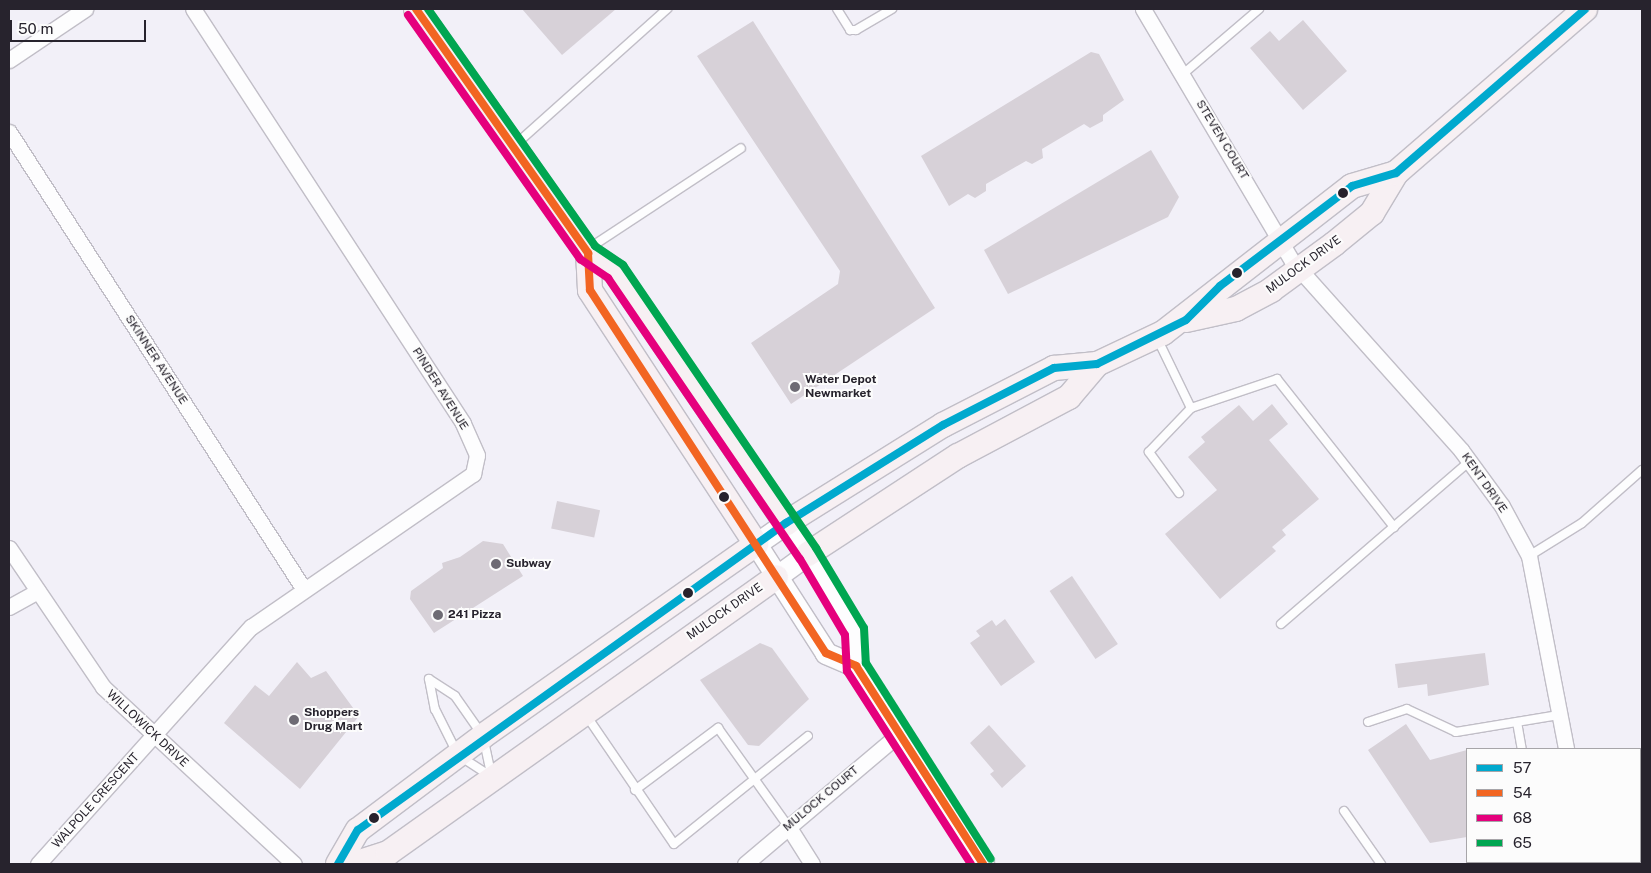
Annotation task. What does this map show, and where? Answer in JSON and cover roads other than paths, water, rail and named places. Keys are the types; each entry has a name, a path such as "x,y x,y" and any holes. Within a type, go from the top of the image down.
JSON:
{"main road":[{"path":"416,9 587,251 615,271 808,554 856,632 856,666 983,864"},
{"name":"MULOCK DRIVE","path":"1186,320 1236,309 1301,269 1372,212 1396,173 1584,9"},
{"name":"MULOCK DRIVE","path":"338,864 358,830 483,736 786,522 943,425 1045,372 1097,364 1186,320 1220,286 1281,242 1352,186 1396,173"},
{"path":"587,251 590,290 776,577 826,653 856,666"},
{"name":"MULOCK DRIVE","path":"354,864 388,853 492,777 808,554 958,456 1069,397 1097,364"}],"street":[{"path":"9,60 85,9"},
{"name":"PINDER AVENUE","path":"153,737 252,627 303,588 473,474 477,455 463,423 193,9"},
{"name":"STEVEN COURT","path":"1143,9 1281,242 1301,269"},
{"name":"SKINNER AVENUE","path":"9,132 303,588"},
{"name":"KENT DRIVE","path":"1301,269 1469,462 1502,506 1529,556 1566,748"},
{"name":"WILLOWICK DRIVE","path":"9,548 103,687 153,737 294,864"},
{"path":"9,607 38,591"},
{"name":"MULOCK COURT","path":"745,864 899,734"},
{"name":"WALPOLE CRESCENT","path":"38,864 153,737"},
{"path":"788,826 812,864"}],"lane":[{"path":"514,147 667,9"},
{"path":"837,9 850,30 856,30 892,9"},
{"path":"1183,74 1259,9"},
{"path":"587,251 741,148"},
{"path":"1157,336 1191,408"},
{"path":"1179,493 1149,452 1191,408 1277,379 1394,527"},
{"path":"1281,624 1469,462"},
{"path":"1529,556 1582,523 1642,470"},
{"path":"429,679 454,696 483,736 492,777 458,755 435,709 429,679"},
{"path":"1368,722 1407,709 1456,732 1559,715"},
{"path":"584,712 635,790 674,844 808,736"},
{"path":"1517,722 1522,748"},
{"path":"635,790 718,728 788,826"},
{"path":"1344,811 1381,864"}],"place":[{"name":"Water Depot Newmarket","path":"795,387"},
{"name":"Subway","path":"496,564"},
{"name":"241 Pizza","path":"438,615"},
{"name":"Shoppers Drug Mart","path":"294,720"}]}
